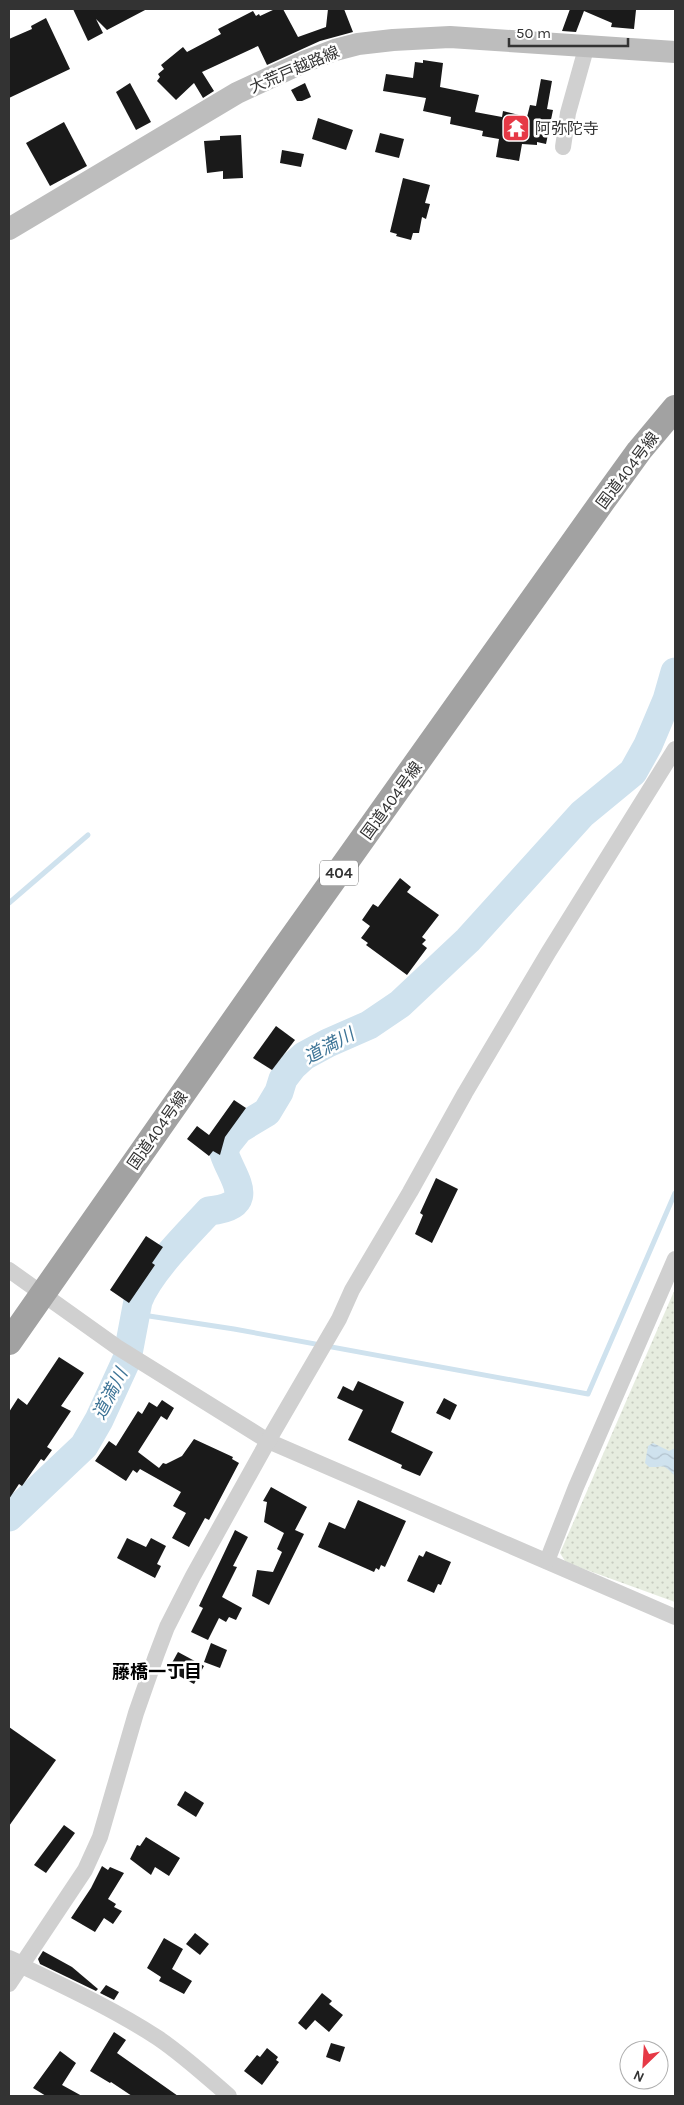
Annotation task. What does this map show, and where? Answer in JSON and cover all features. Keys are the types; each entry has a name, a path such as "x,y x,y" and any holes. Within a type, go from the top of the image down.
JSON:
{"highway":[{"name":"国道404号線","path":"9,1342 282,952 602,502 639,451 675,408"}],"main road":[{"name":"大荒戸越路線","path":"9,229 237,93 306,61 335,50 358,44 450,37 675,52"}],"street":[{"path":"563,147 568,113 587,45"},
{"path":"9,1984 14,1962 86,1870 100,1837 136,1713 167,1627 268,1441 339,1319 352,1290 502,1029 675,748"},
{"path":"547,1561 576,1487 675,1259"},
{"path":"9,1270 117,1347 268,1441 675,1617"},
{"path":"14,1962 70,1989 156,2038 184,2057 229,2096"}],"shaded area":[{"path":"675,1289 675,1602 573,1565 565,1561 560,1553"}],"water":[{"path":"653,1443 669,1451 675,1448 675,1476 665,1467 649,1467 645,1463 648,1446"}],"building":[{"path":"73,9 147,9 107,30 96,19 103,33 88,41"},
{"path":"275,9 283,9 298,37 326,27 328,9 344,9 353,32 320,41 267,65 258,46 202,72 214,91 203,98 194,83 176,100 157,81 160,77 158,74 164,69 161,65 183,47 187,52 221,34 218,29 253,11 256,16 259,14 260,16"},
{"path":"570,9 636,10 634,29 611,27 612,23 584,11 576,32 562,31"},
{"path":"46,18 70,69 9,98 9,39 32,29 31,26"},
{"path":"423,60 443,63 440,87 479,95 475,112 502,117 503,111 527,117 530,105 536,106 541,79 552,81 547,109 553,110 546,144 537,142 537,145 522,144 519,161 496,157 499,139 482,136 483,131 450,124 451,117 423,111 426,98 383,91 386,74 413,78 415,62 423,63"},
{"path":"130,83 151,122 136,130 116,92"},
{"path":"305,83 311,97 297,101 291,90"},
{"path":"318,118 353,130 346,150 312,139"},
{"path":"64,122 87,166 50,186 26,143"},
{"path":"380,133 404,139 399,158 375,152"},
{"path":"241,135 243,178 223,179 223,171 207,173 204,141 220,140 220,136"},
{"path":"282,150 304,154 301,167 280,163"},
{"path":"403,178 430,185 425,203 430,204 426,219 422,217 419,233 413,233 411,240 396,236 397,234 390,232"},
{"path":"400,878 411,887 407,892 439,915 422,937 426,940 422,944 427,948 407,975 366,945 368,943 361,938 370,926 362,920 373,904 378,907"},
{"path":"276,1026 295,1040 272,1070 253,1058"},
{"path":"234,1100 246,1108 225,1137 220,1155 213,1151 209,1156 187,1139 197,1126 209,1135"},
{"path":"436,1178 458,1189 432,1243 415,1234 423,1215 420,1213"},
{"path":"146,1236 163,1247 152,1263 155,1265 129,1303 110,1290"},
{"path":"59,1357 84,1373 61,1406 71,1411 47,1447 52,1450 44,1461 41,1459 22,1486 19,1484 9,1499 9,1412 18,1398 27,1405"},
{"path":"358,1381 404,1402 391,1432 433,1452 420,1476 401,1468 402,1465 348,1440 363,1410 337,1398 343,1386 353,1391"},
{"path":"444,1398 457,1405 450,1420 436,1413"},
{"path":"162,1400 174,1408 167,1420 161,1416 138,1452 159,1468 163,1463 166,1464 182,1456 194,1439 233,1457 232,1459 239,1463 209,1520 205,1518 189,1547 172,1538 186,1513 173,1506 181,1492 140,1469 137,1473 133,1470 126,1481 95,1461 109,1441 116,1446 138,1411 142,1414 149,1402 157,1407"},
{"path":"271,1487 307,1507 295,1530 304,1534 269,1605 252,1596 257,1570 273,1572 282,1552 277,1549 284,1533 264,1522 267,1502 263,1501"},
{"path":"358,1500 406,1521 385,1567 381,1565 379,1570 376,1568 374,1572 318,1547 329,1522 345,1529"},
{"path":"235,1530 248,1537 233,1566 237,1567 222,1597 242,1608 236,1620 229,1617 226,1622 219,1618 208,1640 191,1632 203,1608 199,1606"},
{"path":"127,1538 146,1547 151,1538 166,1546 157,1564 161,1566 155,1578 117,1558"},
{"path":"426,1551 451,1562 441,1585 438,1584 434,1593 407,1581 419,1555 423,1557"},
{"path":"211,1643 227,1650 220,1668 204,1662"},
{"path":"178,1652 204,1666 194,1684 168,1670"},
{"path":"9,1727 56,1760 9,1826"},
{"path":"185,1791 204,1803 196,1817 177,1805"},
{"path":"64,1825 75,1833 46,1873 34,1865"},
{"path":"146,1837 180,1858 169,1876 155,1867 151,1875 130,1859 137,1845 140,1846"},
{"path":"102,1866 108,1870 110,1867 124,1873 108,1899 116,1904 114,1907 122,1911 113,1924 104,1918 95,1932 71,1918 91,1888"},
{"path":"195,1933 209,1944 200,1955 186,1944"},
{"path":"164,1938 183,1949 172,1969 192,1981 184,1994 159,1981 161,1977 147,1968"},
{"path":"43,1951 72,1967 98,1989 96,1991 40,1964 38,1959"},
{"path":"106,1985 119,1992 114,2000 100,1993"},
{"path":"322,1993 332,2001 329,2004 343,2015 329,2032 315,2020 306,2030 298,2023"},
{"path":"114,2032 126,2040 117,2053 178,2096 132,2096 90,2071"},
{"path":"331,2043 345,2047 340,2062 326,2057"},
{"path":"267,2048 278,2057 276,2060 279,2062 262,2085 244,2071 257,2055 260,2057"},
{"path":"60,2051 76,2063 62,2085 82,2096 46,2096 33,2088"}],"waterway":[{"name":"道満川","path":"9,1517 84,1446 99,1420 127,1359 138,1301 151,1278 209,1211 225,1208 234,1203 238,1197 239,1190 224,1153 227,1144 239,1129 267,1112 279,1092 283,1079 304,1056 369,1025 400,1004 468,940 582,814 633,772 648,745 667,700 675,672"},
{"path":"9,903 88,835"},
{"path":"136,1314 234,1329 588,1394 675,1193"}],"place":[{"name":"阿弥陀寺","path":"516,128"}],"district":[{"name":"藤橋一丁目","path":"157,1672"}]}
